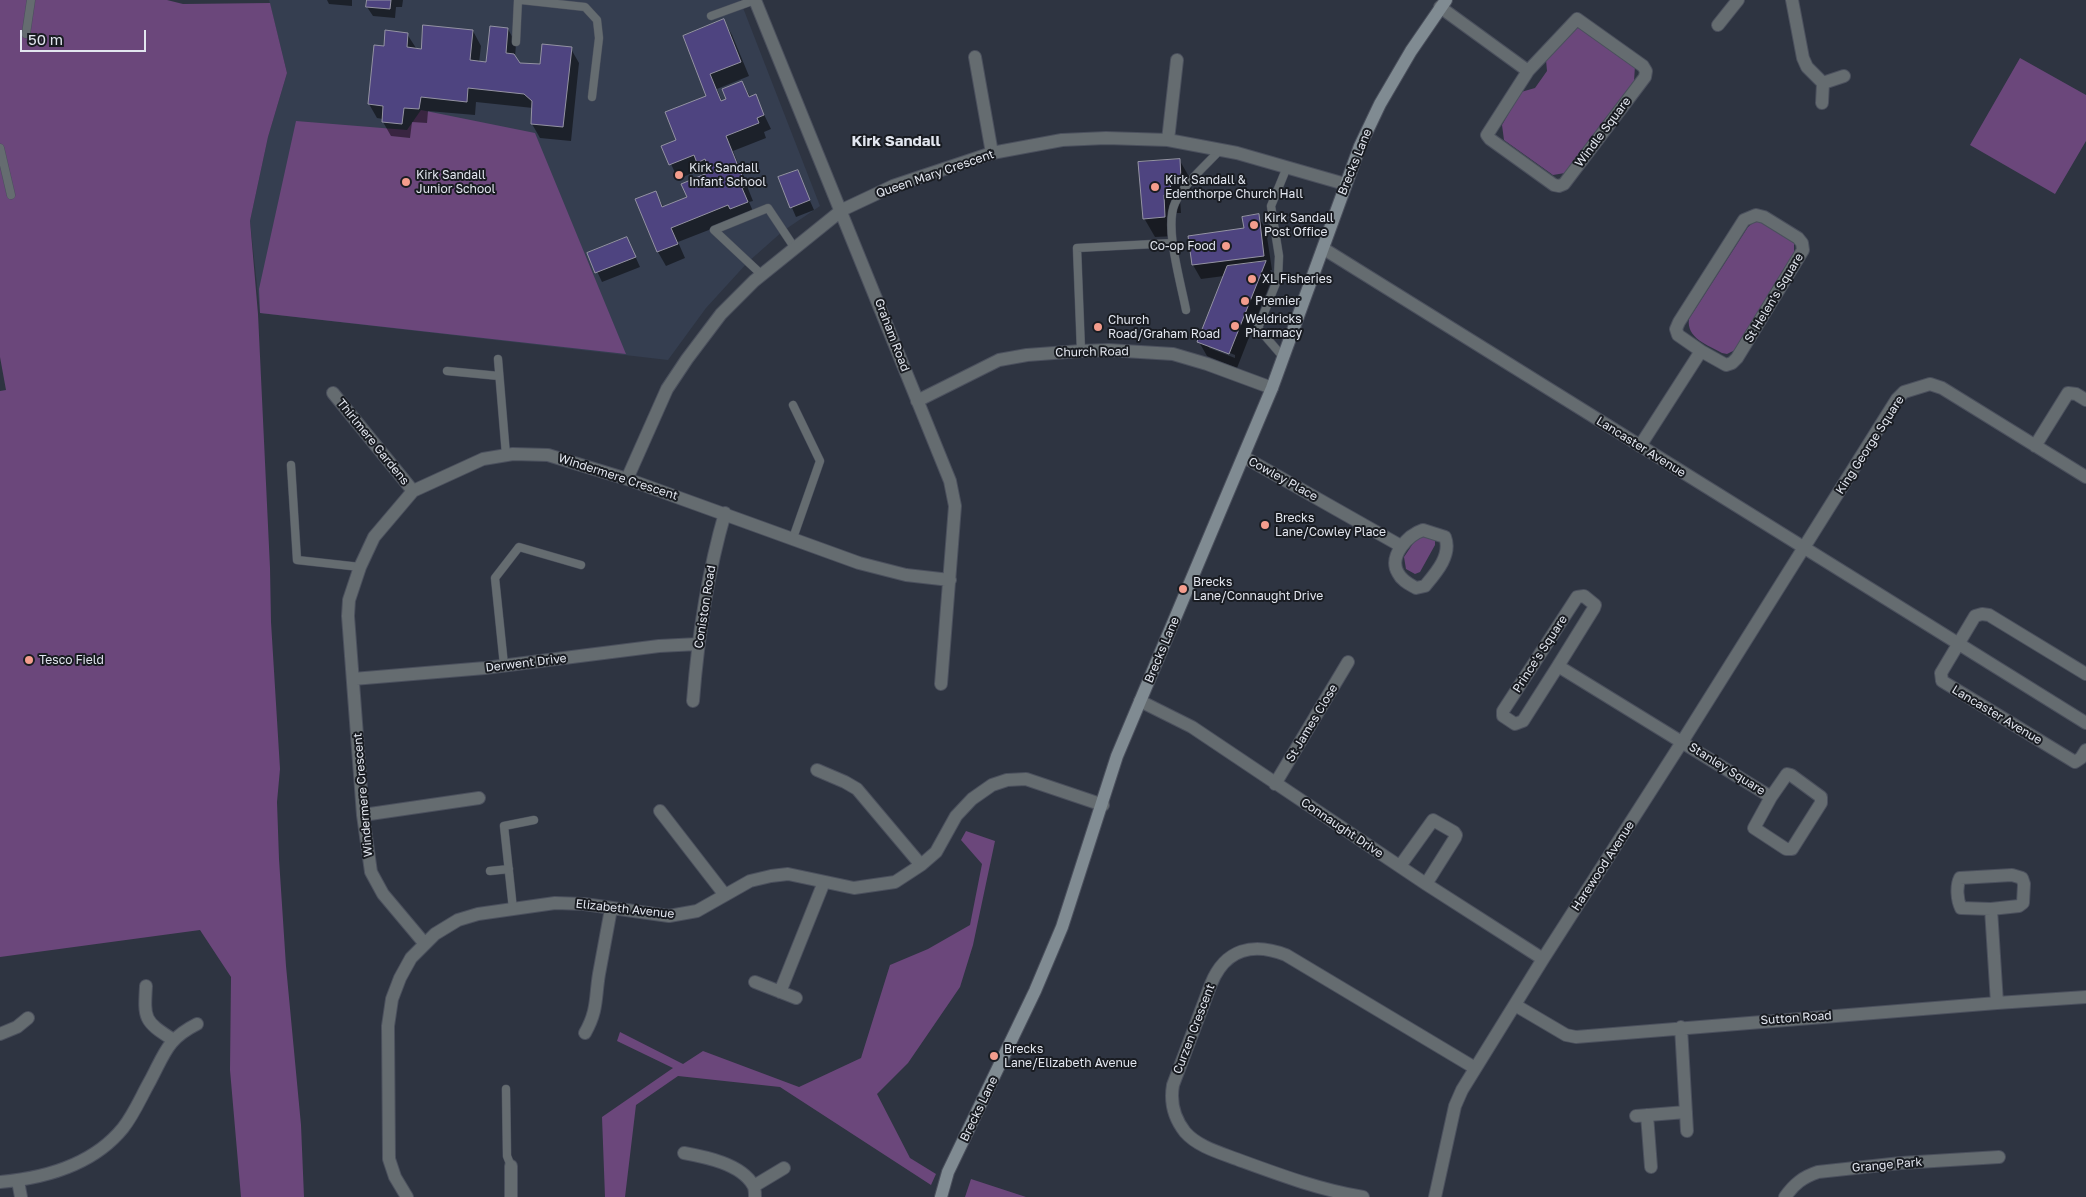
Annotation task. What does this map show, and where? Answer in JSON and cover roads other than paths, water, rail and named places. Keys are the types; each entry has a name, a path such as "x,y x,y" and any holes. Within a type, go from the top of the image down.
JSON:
{"street":[{"name":"Graham Road","path":"755,0 842,210 950,481 955,506 941,684"},
{"path":"1718,25 1738,0"},
{"path":"1792,0 1806,67 1823,83 1822,104"},
{"path":"1443,4 1528,71"},
{"name":"Brecks Lane","path":"941,1197 948,1172 1035,991 1062,927 1103,805 1117,756 1284,358 1360,146 1380,104 1411,51 1443,4"},
{"name":"Windle Square","path":"1577,19 1643,66 1646,72 1645,77 1564,184 1559,186 1538,174 1490,140 1487,135 1528,71 1577,19"},
{"path":"975,57 992,153"},
{"path":"1168,140 1176,60"},
{"path":"1823,83 1844,76"},
{"name":"Queen Mary Crescent","path":"627,479 668,389 682,366 721,314 794,247 842,210 893,186 992,153 1062,140 1106,138 1168,140 1220,150 1345,184"},
{"name":"St Helen's Square","path":"1756,215 1764,217 1798,238 1802,243 1803,250 1800,256 1737,358 1732,363 1726,365 1700,351 1678,335 1676,329 1744,220 1756,215"},
{"name":"Lancaster Avenue","path":"1324,249 2086,723"},
{"name":"Church Road","path":"917,401 999,360 1027,355 1108,350 1173,354 1207,364 1272,388"},
{"path":"1640,446 1700,351"},
{"name":"King George Square","path":"1804,549 1897,398 1904,392 1930,384 1942,388 2086,477"},
{"name":"Thirlmere Gardens","path":"333,393 413,491"},
{"path":"2035,446 2068,393 2076,394 2086,400"},
{"name":"Windermere Crescent","path":"425,944 388,902 371,872 363,815 349,600 360,567 374,537 413,491 483,459 506,455 548,455 627,479 725,513 859,563 906,575 950,580"},
{"name":"Cowley Place","path":"1244,457 1401,546"},
{"name":"Coniston Road","path":"693,701 698,644 709,574 725,513"},
{"path":"1423,530 1446,537 1448,545 1441,565 1425,586 1416,588 1403,581 1396,571 1396,558 1401,546 1413,533 1423,530"},
{"name":"Harewood Avenue","path":"1435,1197 1455,1106 1475,1068 1804,549"},
{"name":"Prince's Square","path":"1584,596 1595,605 1594,608 1558,666 1523,721 1515,724 1505,719 1503,716 1504,711 1514,694 1577,597 1584,596"},
{"name":"Lancaster Avenue","path":"2086,674 1989,615 1982,614 1975,616 1941,673 1942,681 2075,762 2081,758 2086,750"},
{"name":"Derwent Drive","path":"353,679 504,665 659,646 698,644"},
{"name":"St James Close","path":"1275,784 1348,662"},
{"name":"Prince's Square","path":"1558,666 1682,742"},
{"name":"Connaught Drive","path":"1140,702 1192,727 1426,884 1543,958"},
{"name":"Stanley Square","path":"1682,742 1771,797"},
{"path":"817,770 857,789 921,865"},
{"name":"Stanley Square","path":"1787,774 1821,797 1821,803 1792,849 1786,849 1754,828 1771,797 1787,774"},
{"name":"Elizabeth Avenue","path":"407,1197 394,1177 389,1160 388,1026 392,998 411,958 435,934 458,920 478,914 555,903 584,904 670,916 684,915 698,911 750,881 788,874 854,888 895,882 921,865 936,852 956,816 968,803 992,785 1007,780 1026,778 1103,805"},
{"path":"363,815 479,798"},
{"path":"660,811 725,895"},
{"path":"1400,866 1429,823 1433,820 1454,832 1455,838 1426,884"},
{"path":"2012,875 2022,878 2024,884 2023,903 2019,906 1991,909 1961,908 1958,903 1958,882 1960,878 2012,875"},
{"path":"780,992 824,882"},
{"path":"585,1033 596,1007 597,987 611,909"},
{"path":"1991,909 1996,1003"},
{"name":"Curzen Crescent","path":"1363,1197 1309,1186 1213,1150 1196,1142 1178,1120 1171,1097 1173,1086 1215,974 1221,966 1237,953 1250,949 1261,948 1286,955 1475,1068"},
{"path":"755,982 796,998"},
{"path":"146,986 145,1009 148,1022 172,1039"},
{"name":"Sutton Road","path":"1515,1005 1566,1035 1576,1037 1681,1027 2086,997"},
{"path":"0,1034 17,1027 28,1018"},
{"path":"0,1182 18,1181 66,1168 89,1158 107,1144 123,1127 134,1110 172,1039 197,1024"},
{"path":"1681,1027 1687,1131"},
{"path":"1651,1167 1641,1116 1686,1112"},
{"path":"684,1153 718,1162 741,1172 755,1192 784,1168"},
{"name":"Grange Park","path":"1785,1197 1792,1186 1806,1176 1818,1172 1901,1163 1999,1157"},
{"path":"511,1166 512,1197"},
{"path":"18,1181 21,1197"}],"lane":[{"path":"26,34 31,0"},
{"path":"516,42 520,0 585,6 597,20 599,38 592,97"},
{"path":"711,16 755,0"},
{"path":"0,148 11,195"},
{"path":"1186,310 1170,217 1174,203 1183,190 1220,150"},
{"path":"1284,358 1258,328 1278,278 1279,256 1271,206 1287,167"},
{"path":"762,275 714,230 768,208 794,247"},
{"path":"1082,351 1077,248 1173,243"},
{"path":"498,359 506,455"},
{"path":"447,371 499,376"},
{"path":"793,405 820,461 793,538"},
{"path":"291,465 297,560 360,567"},
{"path":"504,665 495,578 519,547 581,565"},
{"path":"513,909 504,826 534,820"},
{"path":"490,871 508,869"},
{"path":"506,1088 507,1156 511,1166"}],"place":[{"name":"Kirk Sandall Infant School","path":"679,175"},
{"name":"Kirk Sandall Junior School","path":"406,182"},
{"name":"Kirk Sandall & Edenthorpe Church Hall","path":"1155,187"},
{"name":"Kirk Sandall Post Office","path":"1254,225"},
{"name":"Co-op Food","path":"1226,246"},
{"name":"XL Fisheries","path":"1252,279"},
{"name":"Premier","path":"1245,301"},
{"name":"Weldricks Pharmacy","path":"1235,326"},
{"name":"Church Road/Graham Road","path":"1098,327"},
{"name":"Brecks Lane/Cowley Place","path":"1265,525"},
{"name":"Brecks Lane/Connaught Drive","path":"1183,589"},
{"name":"Tesco Field","path":"29,660"},
{"name":"Brecks Lane/Elizabeth Avenue","path":"994,1056"}],"district":[{"name":"Kirk Sandall","path":"896,141"}]}
